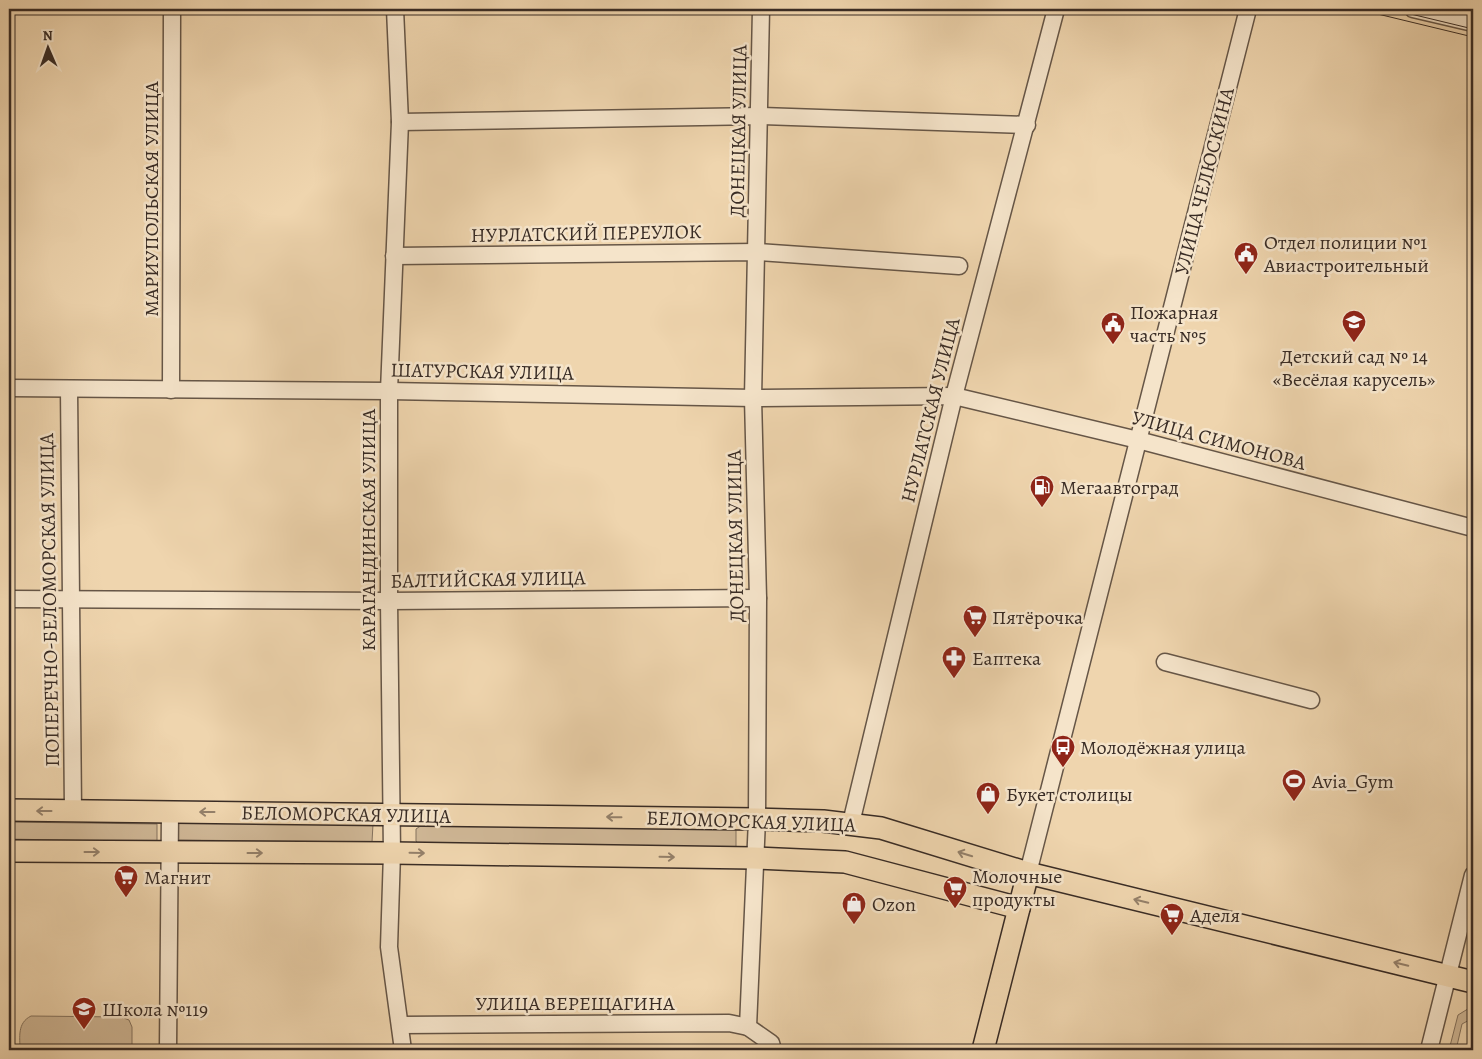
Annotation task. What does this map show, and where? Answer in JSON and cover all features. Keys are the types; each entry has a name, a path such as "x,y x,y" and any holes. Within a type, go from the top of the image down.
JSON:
{"main road":[{"name":"БЕЛОМОРСКАЯ УЛИЦА","path":"9,810 757,819 851,823 911,837 1028,874 1473,982"},
{"name":"БЕЛОМОРСКАЯ УЛИЦА","path":"9,851 392,853 754,858 845,862 1019,908"},
{"name":"УЛИЦА ЧЕЛЮСКИНА","path":"983,1050 1028,874"}],"street":[{"name":"МАРИУПОЛЬСКАЯ УЛИЦА","path":"172,9 172,390"},
{"name":"КАРАГАНДИНСКАЯ УЛИЦА","path":"396,9 400,122 389,391 392,853 389,948 403,1050"},
{"name":"ДОНЕЦКАЯ УЛИЦА","path":"748,1027 757,819 758,598 753,398 758,252 761,9"},
{"name":"НУРЛАТСКАЯ УЛИЦА","path":"851,823 954,396 1027,126 1056,9"},
{"name":"УЛИЦА ЧЕЛЮСКИНА","path":"1028,874 1248,9"},
{"path":"1413,9 1473,23"},
{"path":"400,122 760,116 1027,126"},
{"name":"НУРЛАТСКИЙ ПЕРЕУЛОК","path":"394,256 758,252 959,266"},
{"name":"ШАТУРСКАЯ УЛИЦА","path":"9,388 389,391 753,398 954,396"},
{"name":"ПОПЕРЕЧНО-БЕЛОМОРСКАЯ УЛИЦА","path":"69,389 73,811"},
{"name":"УЛИЦА СИМОНОВА","path":"954,396 1138,440 1473,528"},
{"name":"БАЛТИЙСКАЯ УЛИЦА","path":"9,600 389,601 758,598"},
{"path":"1165,662 1310,700"},
{"path":"168,1050 170,812"},
{"path":"1429,1050 1473,875"},
{"name":"УЛИЦА ВЕРЕЩАГИНА","path":"401,1025 729,1023 748,1027"},
{"path":"748,1027 771,1042 773,1050"}],"shaded area":[{"path":"178,821 373,824 372,842 178,840"},
{"path":"9,822 157,824 157,842 9,839"},
{"path":"422,825 736,829 736,847 420,846 416,841 416,829"},
{"path":"1471,1007 1473,1008 1473,1018 1462,1024 1456,1050 1449,1050 1458,1015"},
{"path":"31,1016 121,1017 129,1020 132,1027 132,1050 20,1050 21,1026"}],"tram line":[{"path":"1357,9 1473,37"},
{"path":"1390,9 1473,29"}],"place":[{"name":"Отдел полиции №1 Авиастроительный","path":"1246,275"},
{"name":"Детский сад № 14 «Весёлая карусель»","path":"1354,343"},
{"name":"Пожарная часть №5","path":"1113,345"},
{"name":"Мегаавтоград","path":"1042,508"},
{"name":"Пятёрочка","path":"975,638"},
{"name":"Еаптека","path":"954,679"},
{"name":"Молодёжная улица","path":"1063,768"},
{"name":"Avia_Gym","path":"1294,802"},
{"name":"Букет столицы","path":"988,815"},
{"name":"Магнит","path":"126,898"},
{"name":"Молочные продукты","path":"955,909"},
{"name":"Ozon","path":"854,925"},
{"name":"Аделя","path":"1172,936"},
{"name":"Школа №119","path":"84,1030"}]}
